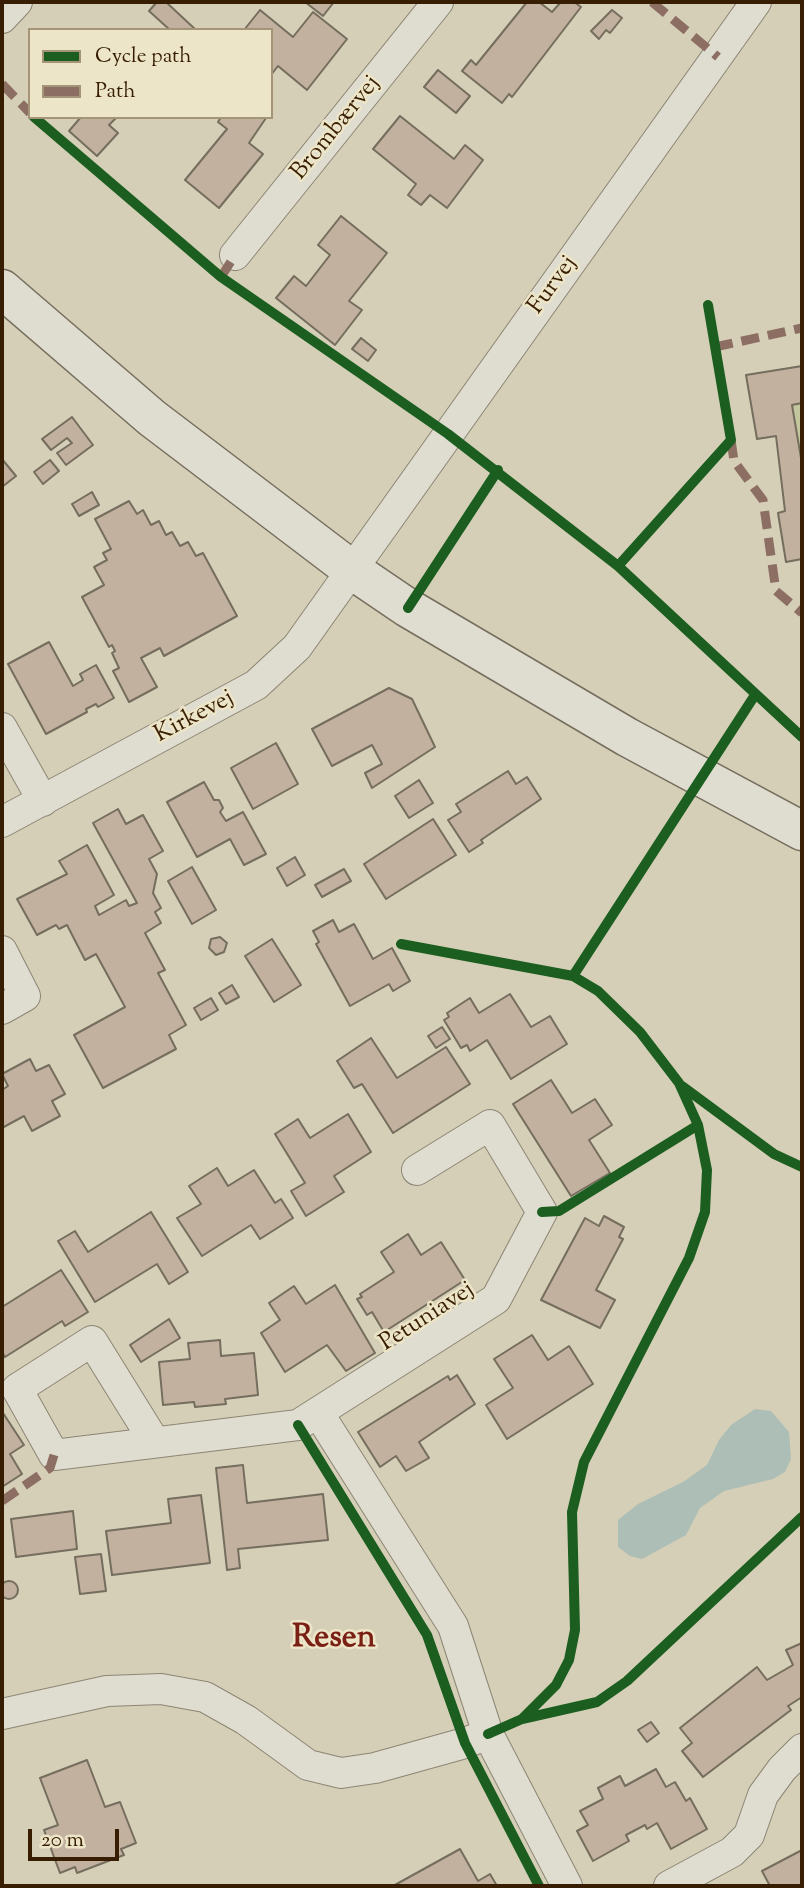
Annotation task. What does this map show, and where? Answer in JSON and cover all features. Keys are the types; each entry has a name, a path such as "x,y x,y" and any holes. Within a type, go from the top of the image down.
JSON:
{"main road":[{"path":"2,289 152,418 352,570 408,608 627,737 802,831"}],"street":[{"path":"2,18 16,2"},
{"name":"Brombærvej","path":"235,255 438,2"},
{"name":"Furvej","path":"352,570 756,2"},
{"name":"Kirkevej","path":"2,822 256,685 297,647 352,570"},
{"path":"2,728 43,800"},
{"path":"2,951 25,996 2,1009"},
{"name":"Petuniavej","path":"154,1441 92,1341 17,1389 54,1455 298,1425 319,1414 496,1299 542,1212 490,1125 417,1170"},
{"path":"319,1414 453,1626 488,1734 567,1886"},
{"path":"2,1714 107,1691 161,1689 205,1698 246,1720 308,1765 341,1773 374,1768 465,1744 488,1734"},
{"path":"669,1886 732,1852 749,1835 763,1796 782,1769 802,1749"}],"green space":[{"path":"802,403 802,464 792,405"}],"shaded area":[{"path":"755,1409 771,1411 789,1432 791,1459 785,1472 773,1479 724,1491 700,1508 686,1535 642,1559 630,1556 618,1547 618,1520 638,1504 683,1482 707,1465 719,1440 731,1425"}],"building":[{"path":"157,2 166,2 194,28 168,28 149,11"},
{"path":"305,2 334,2 323,16"},
{"path":"527,2 539,2 552,12 561,2 574,2 581,7 512,97 509,94 502,103 462,71 471,60 476,65"},
{"path":"260,10 293,37 313,12 347,39 307,90 278,66 273,72 273,28 246,28"},
{"path":"612,10 622,18 610,33 606,30 599,39 591,31"},
{"path":"438,70 470,96 456,113 424,87"},
{"path":"400,116 454,159 465,145 483,160 447,208 430,195 421,205 408,195 416,184 373,149"},
{"path":"79,119 115,119 109,125 118,133 97,156 69,131"},
{"path":"220,119 265,119 249,143 263,154 219,208 185,180 227,129 218,122"},
{"path":"341,216 387,253 349,301 362,310 335,345 276,298 294,276 306,286 330,255 318,245"},
{"path":"361,338 376,350 368,361 352,349"},
{"path":"802,366 802,403 792,405 802,464 802,559 786,562 778,513 785,511 776,436 757,439 746,375"},
{"path":"72,417 93,445 66,465 57,453 72,443 67,438 51,450 42,439"},
{"path":"2,459 16,476 2,487"},
{"path":"50,460 59,471 43,484 34,472"},
{"path":"92,492 99,505 79,516 72,504"},
{"path":"129,501 137,514 143,510 151,525 159,521 166,535 172,532 180,546 188,542 196,556 203,553 237,616 164,656 160,648 141,658 157,687 129,702 113,671 119,668 112,653 115,651 112,645 109,647 82,597 104,585 94,567 107,560 103,553 111,549 95,519"},
{"path":"49,642 73,686 83,680 80,674 96,665 114,698 98,707 96,704 86,709 87,712 46,734 8,664"},
{"path":"389,688 412,699 435,747 372,788 365,773 382,764 372,745 332,766 312,729"},
{"path":"276,743 298,784 253,809 231,768"},
{"path":"508,771 516,784 527,777 541,799 481,840 483,843 469,852 448,820 461,812 456,804"},
{"path":"419,780 433,803 409,818 395,796"},
{"path":"204,782 214,800 219,800 223,808 220,812 226,821 243,812 266,854 244,865 230,839 197,857 167,802"},
{"path":"118,809 126,824 143,815 163,851 149,859 157,874 153,893 161,908 155,912 161,923 145,933 165,970 158,973 186,1025 169,1035 176,1049 103,1088 74,1035 125,1007 96,954 85,960 67,925 59,929 56,925 37,935 17,899 67,874 59,861 87,845 114,895 95,906 99,915 126,900 129,906 137,903 93,823"},
{"path":"433,819 456,855 386,899 364,864"},
{"path":"295,857 305,875 287,886 277,868"},
{"path":"192,867 216,910 192,924 168,881"},
{"path":"344,869 351,881 322,897 315,885"},
{"path":"333,920 339,932 354,924 373,959 392,948 410,981 393,991 389,984 350,1006 316,944 319,942 313,931"},
{"path":"220,937 227,943 224,952 216,955 209,948 211,939"},
{"path":"272,939 301,985 274,1002 245,956"},
{"path":"232,985 239,997 226,1004 219,993"},
{"path":"510,994 531,1027 550,1016 567,1044 511,1079 487,1040 470,1051 467,1045 461,1048 444,1020 449,1017 447,1013 470,998 479,1013"},
{"path":"211,998 218,1010 201,1020 194,1008"},
{"path":"442,1027 450,1039 436,1048 428,1036"},
{"path":"371,1038 397,1078 446,1047 470,1084 393,1133 362,1084 354,1088 337,1061"},
{"path":"30,1059 36,1071 49,1065 65,1094 52,1101 60,1116 32,1131 24,1116 2,1128 2,1090 8,1086 2,1074"},
{"path":"551,1080 572,1113 595,1099 612,1125 589,1140 610,1173 571,1196 513,1104"},
{"path":"348,1114 371,1152 334,1176 344,1192 306,1216 291,1191 305,1183 275,1134 298,1119 310,1138"},
{"path":"217,1168 228,1186 254,1170 275,1203 281,1199 293,1218 260,1239 251,1225 202,1256 177,1218 201,1204 189,1186"},
{"path":"151,1212 188,1272 169,1284 157,1264 95,1302 58,1241 75,1231 88,1252"},
{"path":"604,1216 624,1227 619,1237 623,1239 596,1290 615,1300 600,1328 541,1300 585,1218 599,1226"},
{"path":"408,1234 421,1255 441,1242 465,1280 384,1332 372,1312 367,1315 357,1299 362,1297 360,1294 394,1272 381,1252"},
{"path":"61,1270 88,1312 65,1326 62,1321 5,1357 2,1352 2,1307"},
{"path":"335,1285 375,1353 346,1371 327,1345 285,1372 261,1333 280,1320 269,1303 294,1286 306,1304"},
{"path":"169,1319 180,1338 141,1362 130,1345"},
{"path":"532,1335 548,1360 569,1346 593,1384 507,1439 486,1405 513,1388 494,1359"},
{"path":"220,1340 221,1356 254,1353 258,1395 225,1399 226,1404 195,1407 194,1402 163,1405 159,1362 190,1359 188,1343"},
{"path":"457,1375 475,1404 419,1442 429,1458 406,1471 396,1456 380,1467 358,1432 448,1376 450,1380"},
{"path":"3,1413 24,1445 10,1454 22,1474 2,1487"},
{"path":"243,1465 247,1503 323,1494 328,1540 238,1549 240,1568 227,1570 216,1468"},
{"path":"201,1495 210,1563 112,1575 106,1531 171,1523 168,1499"},
{"path":"73,1511 77,1549 16,1557 11,1519"},
{"path":"101,1554 106,1591 80,1594 75,1557"},
{"path":"9,1581 15,1584 18,1590 15,1596 9,1599 3,1596 0,1590 3,1584"},
{"path":"802,1643 802,1697 788,1706 791,1710 703,1777 682,1751 692,1743 680,1728 757,1667 767,1680 793,1665 786,1650"},
{"path":"651,1722 659,1733 647,1742 638,1730"},
{"path":"87,1760 105,1807 120,1802 136,1843 121,1849 124,1855 77,1873 75,1867 60,1873 44,1830 58,1825 40,1778"},
{"path":"656,1769 666,1787 675,1782 686,1801 690,1798 707,1829 671,1849 657,1823 647,1829 645,1825 626,1835 629,1841 593,1861 577,1831 588,1825 580,1811 603,1799 598,1788 620,1776 625,1786"},
{"path":"460,1849 478,1881 490,1874 497,1886 393,1886"},
{"path":"802,1850 802,1886 770,1886 762,1871"}],"marked path":[{"path":"652,2 718,57"},
{"path":"2,84 28,111"},
{"path":"221,277 235,255"},
{"path":"715,347 802,328"},
{"path":"731,440 734,461 763,500 776,591 802,613"},
{"path":"2,1501 50,1468 54,1455"}],"cycle path":[{"path":"36,119 221,277 448,434 618,566 802,737"},
{"path":"618,566 731,440 708,305"},
{"path":"408,608 498,470"},
{"path":"573,976 755,695"},
{"path":"401,944 573,976 598,991 640,1032 679,1083 698,1125 707,1170 705,1212 689,1258 584,1462 572,1512 575,1630 569,1660 556,1685 522,1719 488,1734"},
{"path":"682,1086 774,1154 802,1167"},
{"path":"542,1212 559,1211 698,1125"},
{"path":"298,1425 427,1635 465,1743 539,1886"},
{"path":"522,1719 597,1702 627,1681 802,1517"}],"district":[{"name":"Resen","path":"334,1641"}]}
